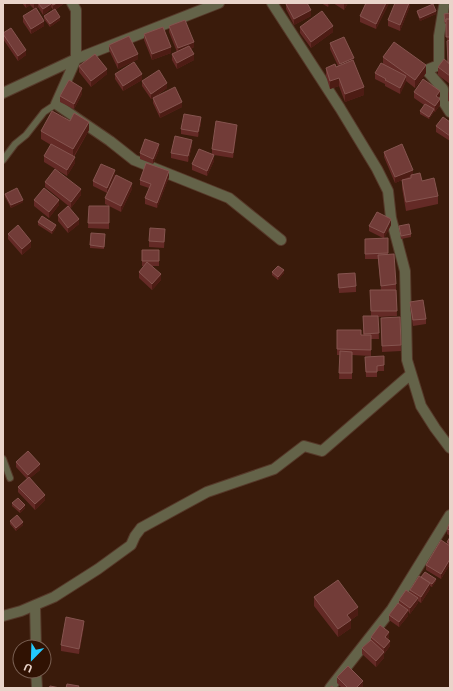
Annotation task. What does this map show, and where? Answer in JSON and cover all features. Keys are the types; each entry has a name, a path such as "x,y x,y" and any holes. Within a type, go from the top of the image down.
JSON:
{"street":[{"path":"72,3 76,10 76,59 56,104 110,141 134,160 229,198 281,240"},
{"path":"3,93 76,59 219,3"},
{"path":"272,3 378,169 388,191 391,218 405,271 408,360 411,374 421,406 434,428 450,448"},
{"path":"443,5 439,36 439,65 429,69 428,72 443,90 443,101 450,112"},
{"path":"3,616 21,611 54,597 98,569 131,545 141,528 207,492 274,468 304,446 322,451 411,374"},
{"path":"330,688 392,609 450,515"},
{"path":"35,605 36,639"}],"lane":[{"path":"3,160 15,144 26,136 44,112 56,104"},
{"path":"3,459 10,478"}],"building":[{"path":"38,3 50,3 51,4 43,9"},
{"path":"307,3 311,10 294,19 286,4"},
{"path":"366,3 386,3 376,24 360,16"},
{"path":"395,3 409,3 400,25 388,20"},
{"path":"433,4 436,11 420,18 417,11"},
{"path":"36,8 44,21 31,29 23,16"},
{"path":"55,9 60,17 50,24 44,16"},
{"path":"322,11 333,26 311,42 300,27"},
{"path":"450,13 450,19 446,19 445,22 444,14"},
{"path":"446,19 450,19 450,37 446,37"},
{"path":"185,20 194,42 178,48 169,26"},
{"path":"163,27 171,47 152,54 144,34"},
{"path":"11,28 26,50 18,56 3,34"},
{"path":"129,36 138,54 118,63 109,45"},
{"path":"344,37 354,58 340,64 330,43"},
{"path":"450,40 450,64 448,63 447,41"},
{"path":"394,42 426,65 415,80 383,57"},
{"path":"189,46 194,54 177,63 172,54"},
{"path":"95,54 107,69 91,81 79,66"},
{"path":"444,59 450,64 450,76 438,67"},
{"path":"353,60 364,87 345,94 339,78 330,81 326,68 335,64 336,67"},
{"path":"134,62 142,74 123,86 115,74"},
{"path":"381,63 406,76 400,88 375,73"},
{"path":"159,70 167,83 151,94 142,81"},
{"path":"423,79 440,91 436,96 440,99 435,106 414,92"},
{"path":"69,80 82,88 74,104 60,96"},
{"path":"175,87 182,102 160,113 153,98"},
{"path":"425,104 434,109 429,117 420,111"},
{"path":"52,111 70,121 74,113 89,122 73,149 41,131"},
{"path":"184,114 201,117 198,132 181,129"},
{"path":"443,117 450,122 450,136 436,126"},
{"path":"216,121 237,125 233,153 212,149"},
{"path":"175,136 192,140 188,156 171,153"},
{"path":"145,139 159,144 153,159 140,153"},
{"path":"51,144 75,157 67,170 44,156"},
{"path":"402,144 413,170 395,177 384,152"},
{"path":"199,149 214,155 207,171 192,164"},
{"path":"146,163 169,171 157,203 145,198 151,184 140,180"},
{"path":"101,164 115,170 107,188 93,181"},
{"path":"55,169 81,189 71,202 45,182"},
{"path":"420,173 422,181 434,178 438,196 406,202 402,180 411,178 411,175"},
{"path":"116,175 132,183 121,206 105,198"},
{"path":"17,188 23,200 11,205 5,194"},
{"path":"44,188 59,200 49,212 34,200"},
{"path":"68,206 79,219 68,228 58,215"},
{"path":"89,206 109,206 109,223 88,223"},
{"path":"377,212 391,219 384,233 369,226"},
{"path":"42,216 56,225 52,231 38,222"},
{"path":"409,224 411,234 401,236 399,226"},
{"path":"18,225 31,241 22,249 8,234"},
{"path":"150,228 165,229 164,242 149,241"},
{"path":"91,233 105,234 104,247 90,245"},
{"path":"388,238 388,253 365,254 365,239"},
{"path":"142,250 159,250 159,261 142,261"},
{"path":"394,254 396,284 381,286 378,255"},
{"path":"147,262 161,274 152,284 139,272"},
{"path":"278,266 284,270 278,277 272,272"},
{"path":"355,273 356,286 339,288 338,274"},
{"path":"370,290 396,290 397,311 371,311"},
{"path":"423,300 426,319 413,320 410,302"},
{"path":"363,316 378,316 379,333 364,334"},
{"path":"400,317 401,345 382,346 381,318"},
{"path":"337,330 361,330 361,335 371,335 371,350 337,349"},
{"path":"340,351 352,352 352,373 339,373"},
{"path":"384,356 384,365 377,366 377,372 366,372 365,357"},
{"path":"28,451 40,464 28,475 16,462"},
{"path":"29,477 45,495 35,504 18,487"},
{"path":"18,498 25,505 20,510 12,503"},
{"path":"17,515 23,522 16,528 10,521"},
{"path":"450,522 450,530 447,529"},
{"path":"450,537 450,544 447,542"},
{"path":"441,540 450,546 450,559 441,574 426,565"},
{"path":"425,572 436,579 432,584 421,577"},
{"path":"419,576 430,583 421,597 410,590"},
{"path":"338,580 358,607 347,615 351,620 338,629 314,597"},
{"path":"406,590 418,598 410,608 399,600"},
{"path":"398,603 408,610 399,622 389,615"},
{"path":"66,617 84,621 79,649 61,645"},
{"path":"380,625 389,632 385,637 390,641 384,648 371,637"},
{"path":"371,640 384,652 376,661 362,648"},
{"path":"348,666 363,681 356,688 348,688 337,677"},
{"path":"67,684 79,686 78,688 66,688"},
{"path":"50,686 60,688 49,688"}]}
